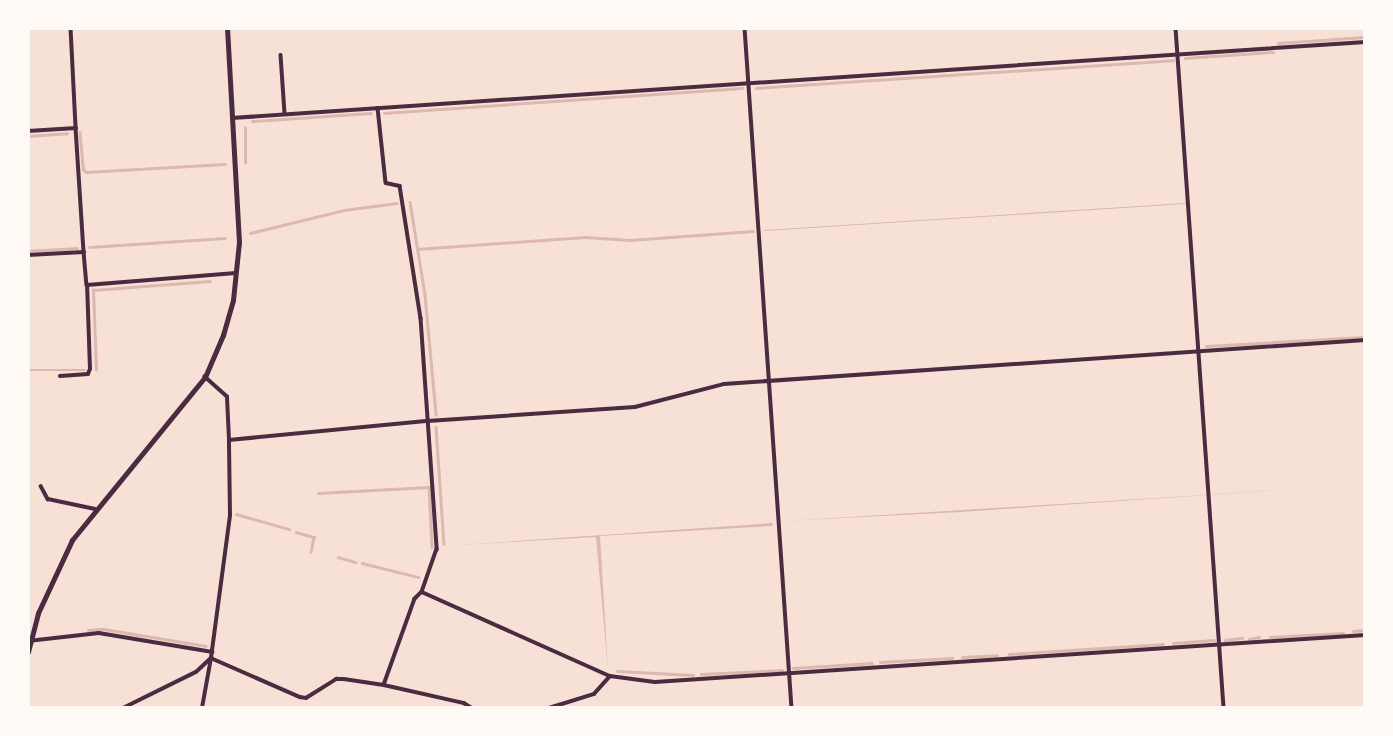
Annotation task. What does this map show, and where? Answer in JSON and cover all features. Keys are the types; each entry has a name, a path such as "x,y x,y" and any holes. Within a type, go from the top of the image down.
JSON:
{"main road":[{"path":"28,652 29,641 60,562 72,540 205,377 223,335 236,273 239,242 227,28"}],"street":[{"path":"60,376 88,373 90,369 71,28"},
{"path":"745,28 792,708"},
{"path":"1176,28 1224,708"},
{"path":"232,118 1365,41"},
{"path":"281,55 285,114"},
{"path":"378,108 386,184 400,186 421,318 437,549 422,592 415,599 384,685"},
{"path":"28,131 76,128"},
{"path":"28,255 84,252"},
{"path":"87,285 236,273"},
{"path":"229,440 428,421 635,407 724,384 769,380 1365,340"},
{"path":"202,708 230,516 227,397 205,377"},
{"path":"41,486 48,499 95,509"},
{"path":"422,592 610,676 655,682 1365,635"},
{"path":"29,641 99,633 212,652"},
{"path":"211,658 306,698 335,679 384,685 464,703 472,708"},
{"path":"123,708 196,672 211,658"},
{"path":"549,708 594,694 610,676"}],"shaded area":[{"path":"1186,204 764,231 764,230"},
{"path":"1365,484 961,512 785,521 1203,495"},
{"path":"773,523 772,526 600,536 608,670 596,537 444,546"}],"waterway":[{"path":"1278,43 1365,37"},
{"path":"1185,58 1273,52"},
{"path":"756,88 1173,60"},
{"path":"384,113 742,88"},
{"path":"252,121 371,113"},
{"path":"245,128 245,163"},
{"path":"80,132 83,169 86,172 225,164"},
{"path":"28,136 67,133"},
{"path":"410,202 425,295 436,414"},
{"path":"250,233 344,210 397,203"},
{"path":"417,249 585,237 630,240 753,231"},
{"path":"89,247 225,238"},
{"path":"28,251 77,248"},
{"path":"96,370 93,290 210,281"},
{"path":"1206,346 1363,337"},
{"path":"28,370 85,370"},
{"path":"436,427 444,544"},
{"path":"318,493 429,487 432,547"},
{"path":"236,514 289,529"},
{"path":"296,532 314,537 311,552"},
{"path":"338,557 355,562"},
{"path":"362,563 418,577"},
{"path":"88,630 104,629 206,646"},
{"path":"1353,631 1365,630"},
{"path":"1270,637 1343,633"},
{"path":"1249,639 1259,637"},
{"path":"1225,640 1242,638"},
{"path":"1173,643 1214,640"},
{"path":"1009,654 1163,644"},
{"path":"962,657 997,655"},
{"path":"880,662 952,658"},
{"path":"793,668 872,663"},
{"path":"701,674 782,670"},
{"path":"617,671 693,675"}]}
